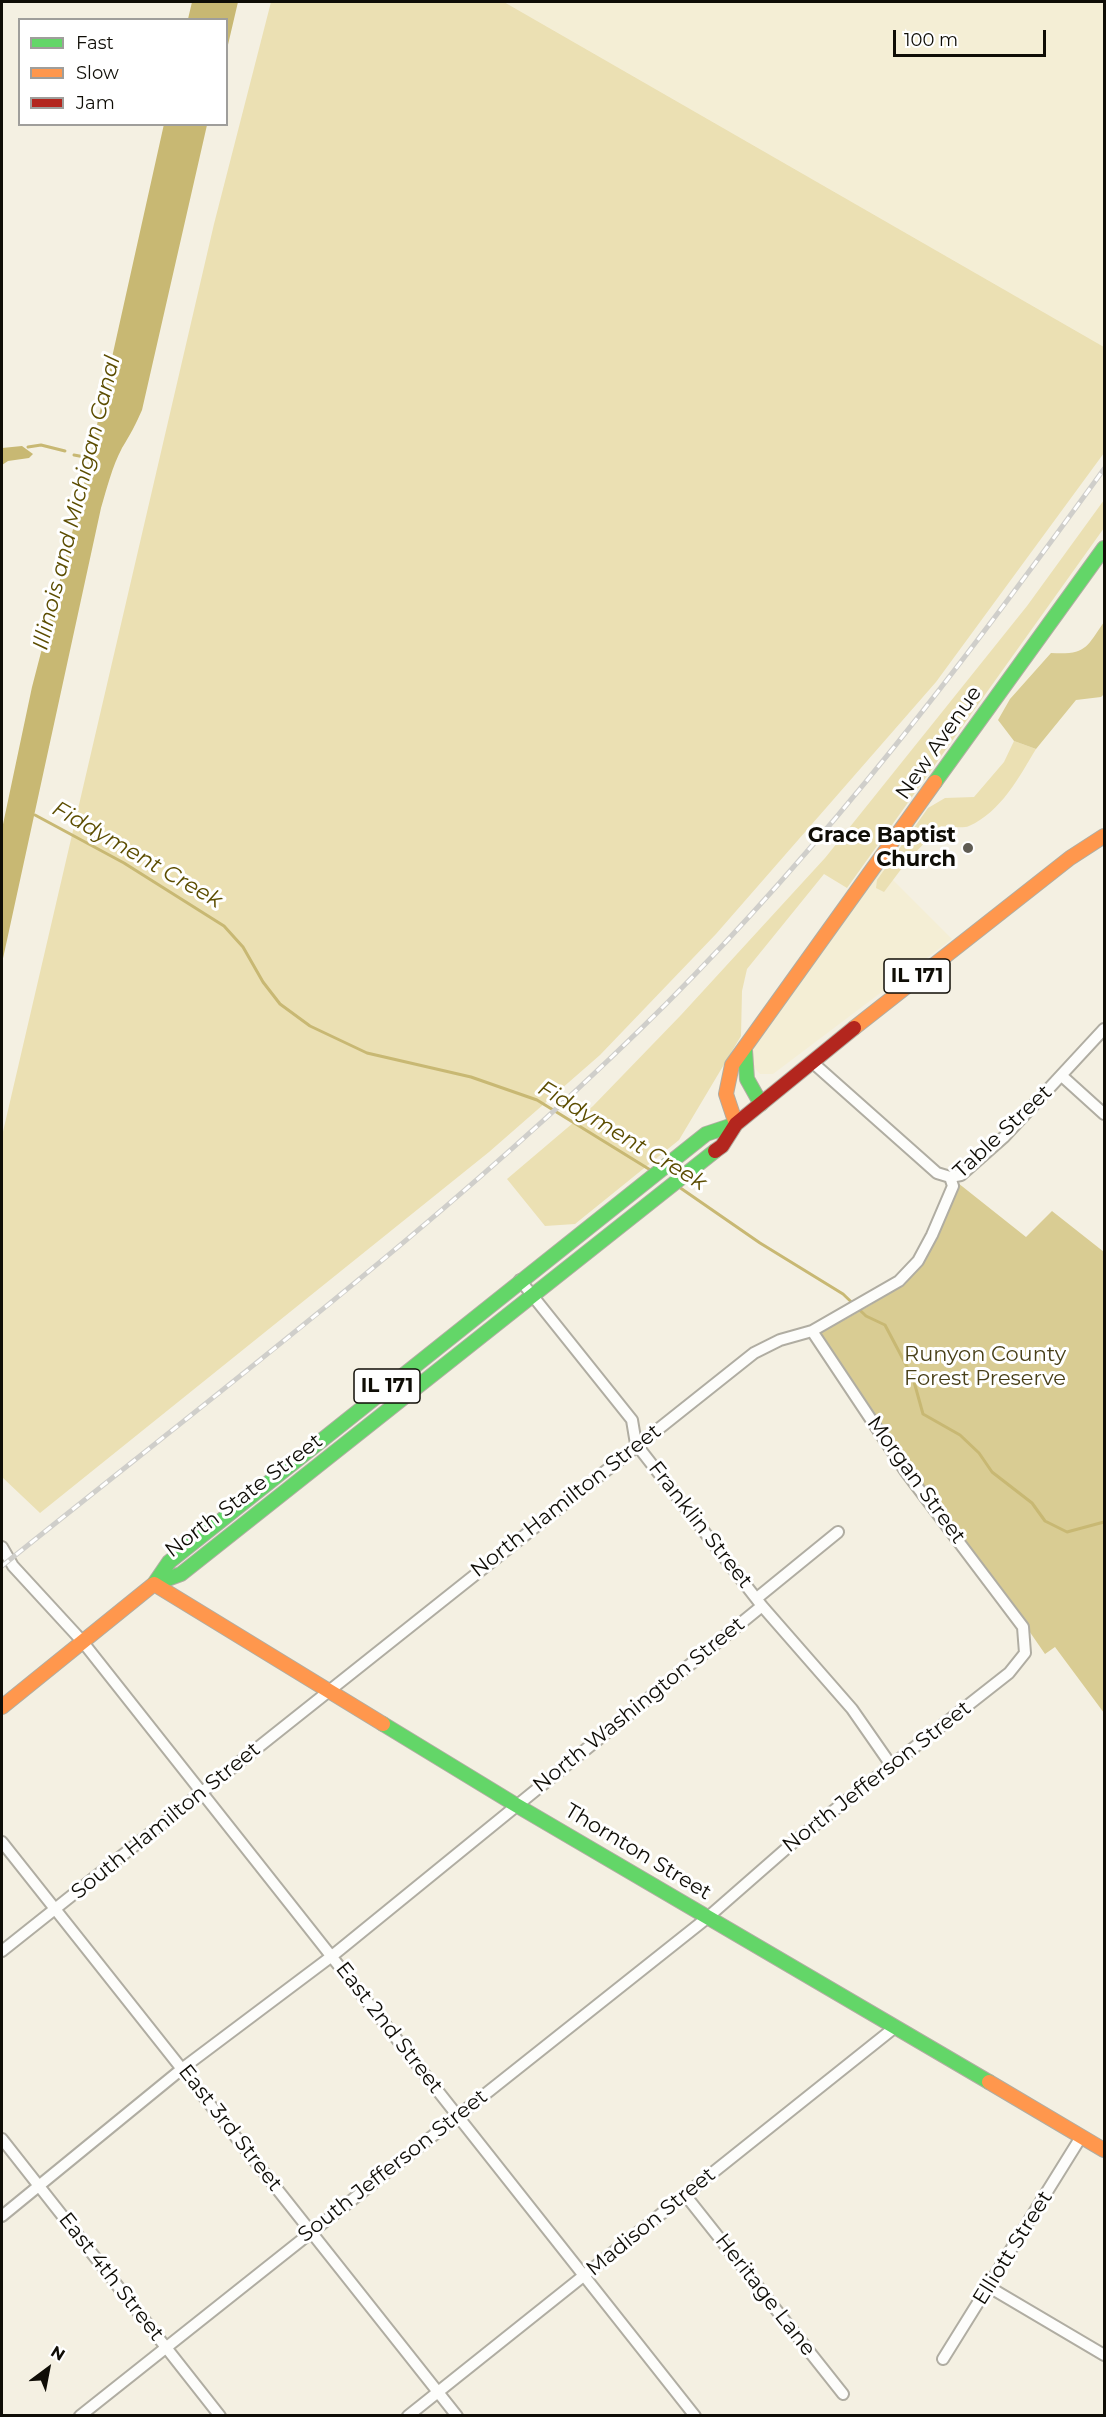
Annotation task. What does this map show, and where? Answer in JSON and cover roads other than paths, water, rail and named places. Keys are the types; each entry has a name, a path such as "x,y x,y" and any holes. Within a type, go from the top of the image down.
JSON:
{"main road":[{"name":"New Avenue","path":"736,1124 725,1102 724,1083 732,1065 1104,548"},
{"name":"North State Street","path":"154,1584 181,1574 722,1146 736,1124 957,945 1063,864 1104,836"},
{"path":"744,1050 743,1069 748,1086 761,1104"},
{"name":"North State Street","path":"154,1584 169,1562 627,1195 706,1134 736,1124"},
{"name":"IL 171","path":"2,1707 154,1584"},
{"name":"Thornton Street","path":"154,1584 516,1805 1104,2150"}],"street":[{"name":"Table Street","path":"813,1331 874,1298 899,1281 918,1261 950,1199 953,1186 950,1177 961,1175 1004,1137 1104,1029"},
{"path":"812,1062 937,1173 950,1177"},
{"path":"1062,1076 1104,1114"},
{"name":"Franklin Street","path":"520,1280 632,1420 636,1444 760,1602 852,1709 891,1765"},
{"name":"North Hamilton Street","path":"329,1690 636,1444 754,1353 780,1340 813,1331"},
{"name":"Morgan Street","path":"813,1331 906,1473 1023,1628"},
{"name":"North Washington Street","path":"2,2216 183,2068 332,1956 760,1602 838,1532"},
{"name":"East 2nd Street","path":"2,1547 13,1566 82,1641 695,2415"},
{"name":"North Jefferson Street","path":"707,1918 795,1841 1009,1673 1025,1653 1023,1628"},
{"name":"South Hamilton Street","path":"2,1951 203,1793 329,1690"},
{"name":"East 3rd Street","path":"2,1842 457,2415"},
{"name":"South Jefferson Street","path":"80,2415 707,1918"},
{"name":"Madison Street","path":"408,2415 686,2196 787,2112 894,2028"},
{"name":"Elliott Street","path":"943,2359 1081,2137"},
{"name":"East 4th Street","path":"2,2139 220,2415"},
{"name":"Heritage Lane","path":"686,2196 843,2394"},
{"path":"989,2287 1104,2355"}],"waterway":[{"path":"28,447 41,445 65,451"},
{"name":"Illinois and Michigan Canal","path":"74,455 90,458"},
{"name":"Fiddyment Creek","path":"35,815 124,863 224,926 243,947 263,982 280,1004 310,1026 367,1053 471,1077 537,1100 652,1171"},
{"name":"Fiddyment Creek","path":"679,1187 760,1243 843,1294 866,1316 885,1325 913,1378 923,1414 960,1435 979,1453 992,1472 1032,1503 1045,1521 1067,1532 1104,1522"}],"railway":[{"path":"2,1566 426,1224 589,1079 667,1003 785,876 896,745 1001,609 1104,469"}],"place":[{"name":"Grace Baptist Church","path":"968,848"}],"park label":[{"name":"Runyon County Forest Preserve","path":"985,1367"}]}
